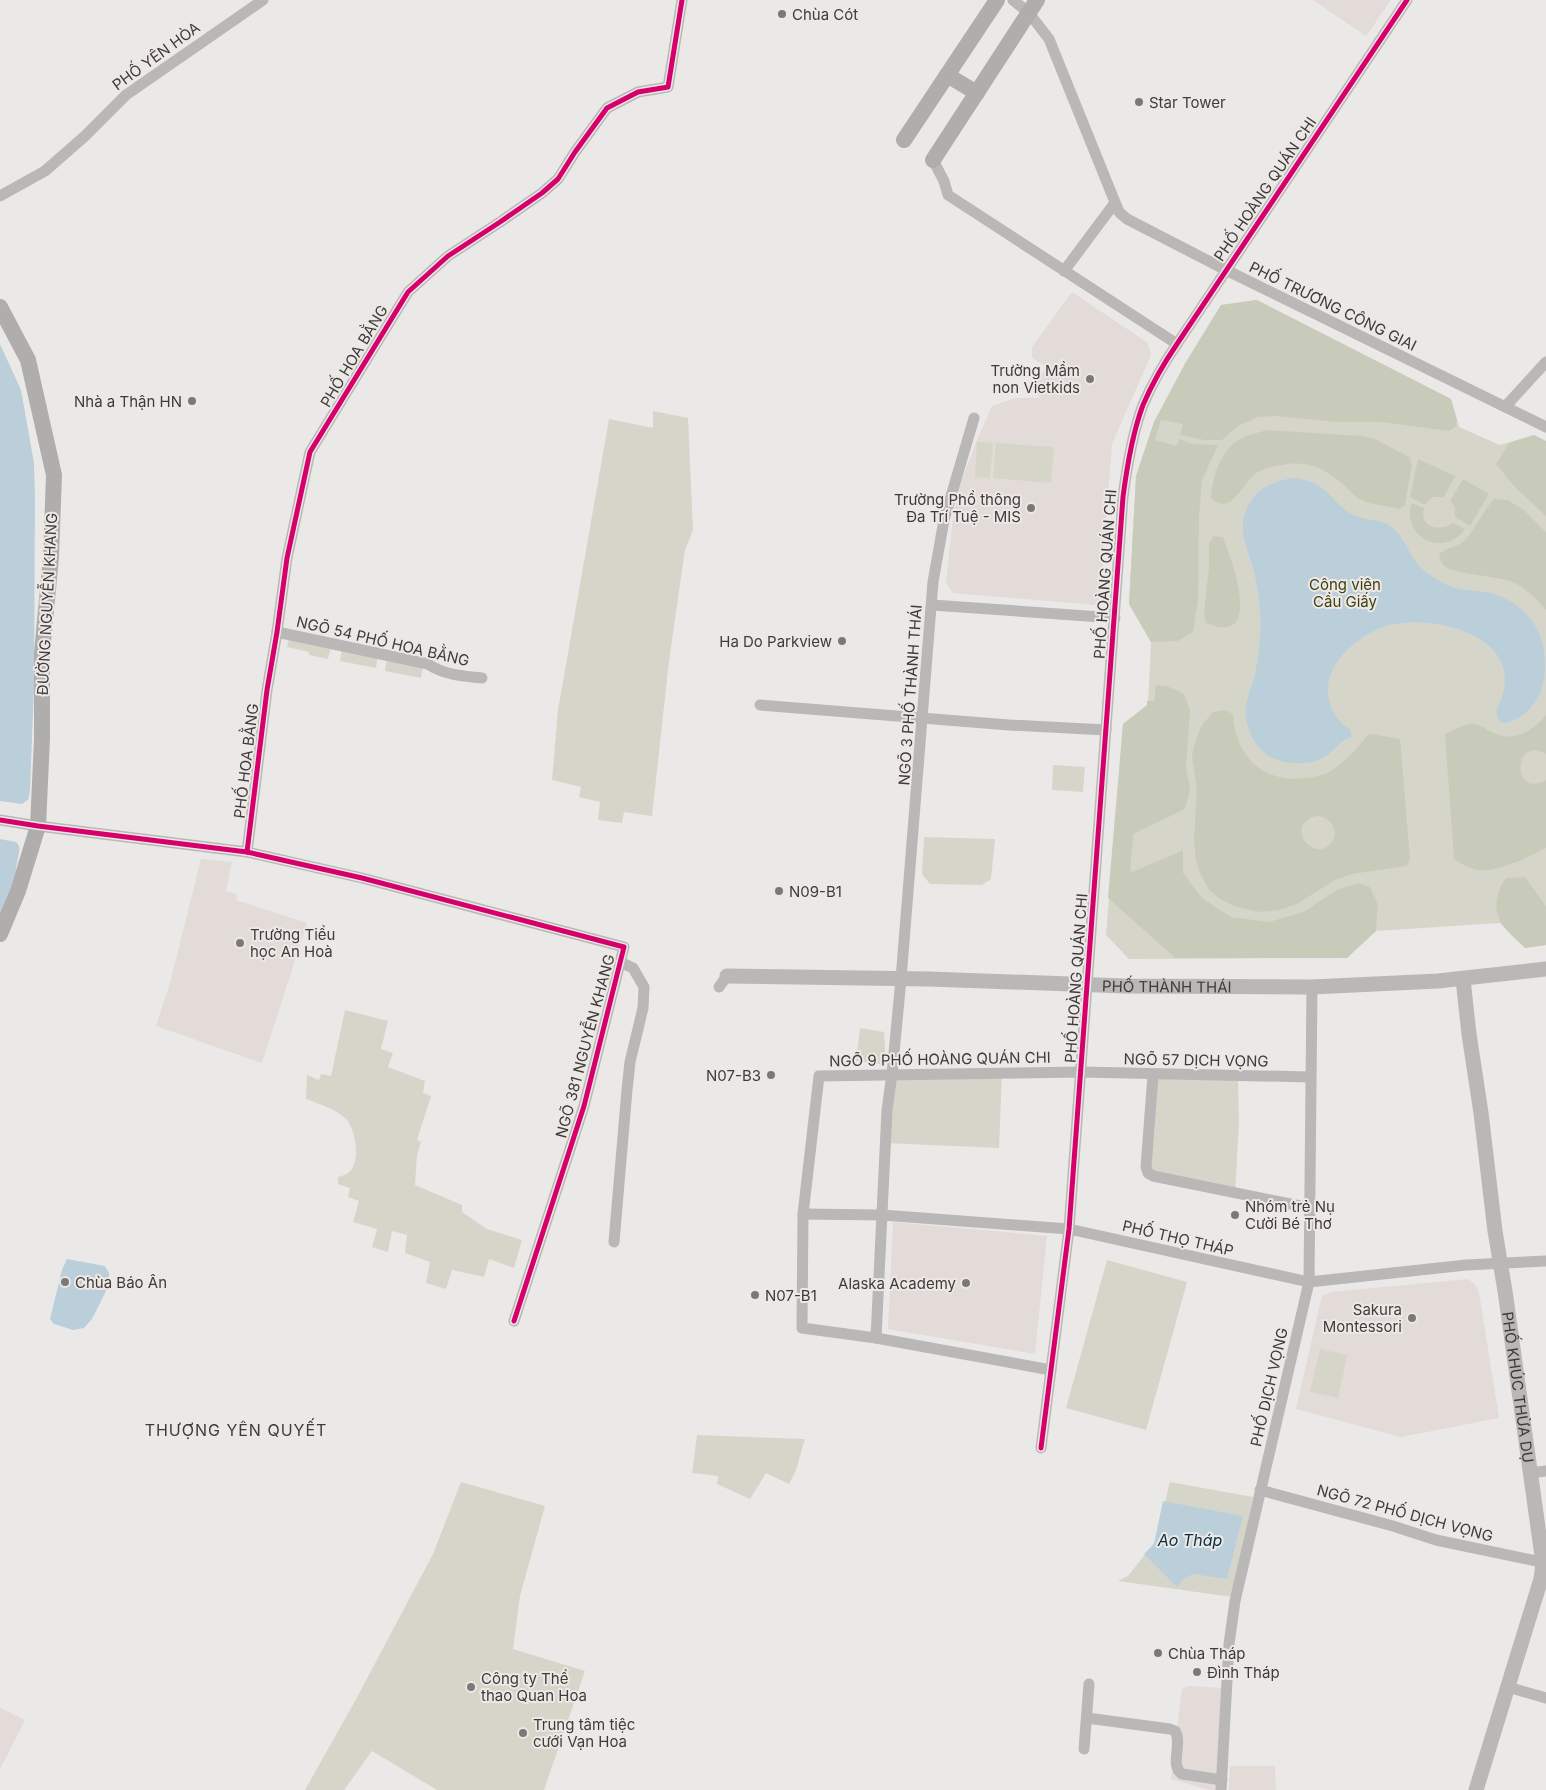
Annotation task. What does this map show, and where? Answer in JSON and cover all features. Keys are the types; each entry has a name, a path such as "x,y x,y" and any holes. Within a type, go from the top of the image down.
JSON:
{"main road":[{"path":"904,140 997,0"},
{"path":"933,160 1033,6"},
{"path":"947,75 977,93"},
{"name":"ĐƯỜNG NGUYỄN KHANG","path":"0,307 28,360 54,475 51,557 42,652 42,739 31,825 18,890 0,934"}],"street":[{"name":"PHỐ YÊN HÒA","path":"0,196 45,171 85,136 126,95 263,0"},
{"name":"PHỐ HOA BẰNG","path":"247,852 267,690 289,541 310,452 408,292 448,256 522,208 558,179 607,108 638,92 668,87 682,0"},
{"name":"PHỐ TRƯƠNG CÔNG GIAI","path":"1013,0 1033,6 1049,39 1114,204 1127,219 1226,270 1546,427"},
{"name":"PHỐ HOÀNG QUÁN CHI","path":"1041,1448 1069,1229 1126,471 1131,448 1143,406 1177,344 1407,0"},
{"path":"933,160 944,181 948,196 1177,344"},
{"path":"1064,271 1114,204"},
{"path":"1505,407 1546,362"},
{"name":"NGÕ 3 PHỐ THÀNH THÁI","path":"876,1338 887,1110 901,979 933,582 944,520 974,418"},
{"path":"932,605 1115,618"},
{"name":"NGÕ 54 PHỐ HOA BẰNG","path":"277,632 428,664 437,670 457,675 482,678"},
{"path":"760,705 1009,725 1106,730"},
{"name":"NGÕ 381 NGUYỄN KHANG","path":"0,820 247,852 362,878 624,947 584,1106 514,1321"},
{"path":"614,1242 630,1062 643,1008 644,987 633,968 620,962"},
{"name":"PHỐ THÀNH THÁI","path":"723,982 901,979 1124,986 1312,987 1463,979 1546,969"},
{"name":"PHỐ KHÚC THỪA DỤ","path":"1463,979 1495,1231 1545,1563 1476,1790"},
{"name":"PHỐ DỊCH VỌNG","path":"1222,1785 1229,1644 1236,1601 1309,1282 1312,987"},
{"name":"NGÕ 9 PHỐ HOÀNG QUÁN CHI","path":"803,1214 819,1076 1082,1072"},
{"name":"NGÕ 57 DỊCH VỌNG","path":"1082,1072 1310,1077"},
{"path":"1153,1075 1146,1167 1148,1173 1153,1176 1310,1208"},
{"path":"803,1214 802,1328 876,1338 1051,1370"},
{"name":"PHỐ THỌ THÁP","path":"803,1214 882,1215 1069,1229 1309,1282 1466,1265 1546,1261"},
{"path":"1530,1473 1546,1471"},
{"name":"NGÕ 72 PHỐ DỊCH VỌNG","path":"1260,1490 1393,1526 1436,1540 1545,1563"},
{"path":"1084,1749 1089,1684"},
{"path":"1508,1687 1546,1698"},
{"path":"1087,1718 1175,1731 1178,1738 1176,1766 1178,1771 1182,1774 1222,1785"}],"shaded area":[{"path":"1313,0 1391,0 1366,36"},
{"name":"Trường Phổ thông Đa Trí Tuệ - MIS","path":"1072,292 1148,343 1151,355 1112,444 1100,598 1094,605 953,593 946,583 952,526 958,490 977,440 992,406 1015,398 1041,398 1032,390 1046,367 1032,358 1032,347"},
{"name":"Trường Tiểu học An Hoà","path":"201,859 232,862 226,891 237,894 236,900 307,923 262,1063 156,1026 170,983"},
{"name":"Alaska Academy","path":"893,1222 1047,1236 1035,1354 888,1329"},
{"path":"1468,1279 1475,1284 1479,1292 1499,1418 1401,1437 1296,1409 1322,1296 1332,1292"},
{"path":"1189,1686 1221,1688 1217,1790 1209,1790 1171,1779 1182,1689"},
{"path":"0,1708 25,1720 0,1769"},
{"path":"1230,1766 1275,1766 1276,1790 1229,1790"}],"green space":[{"name":"Công viên Cầu Giấy","path":"1257,300 1451,399 1459,427 1500,445 1534,435 1546,441 1546,945 1525,948 1500,923 1376,931 1347,958 1129,959 1106,935 1123,724 1148,705 1151,642 1129,604 1136,476 1154,422 1186,362 1221,305"},
{"path":"1257,300 1451,399 1457,420 1456,426 1449,431 1381,422 1336,422 1275,416 1258,417 1238,426 1222,440 1204,440 1180,435 1183,424 1161,420 1155,440 1176,446 1180,439 1192,444 1218,445 1202,480 1199,518 1198,600 1193,632 1178,641 1151,642 1129,604 1136,476 1154,422 1186,362 1221,305"},
{"path":"653,411 688,418 693,530 685,550 669,661 652,816 624,812 622,823 598,820 600,802 579,797 581,787 552,780 558,710 609,419 653,428"},
{"path":"1267,430 1362,436 1375,439 1409,457 1412,465 1405,505 1399,509 1363,501 1328,473 1306,464 1276,466 1256,473 1236,497 1224,504 1218,503 1211,498 1215,475 1226,452 1240,439"},
{"path":"1534,435 1546,441 1546,516 1514,486 1496,464 1509,443"},
{"path":"977,442 993,443 990,478 975,477"},
{"path":"996,443 1054,447 1051,483 993,478"},
{"path":"1418,459 1455,476 1444,497 1433,497 1425,505 1410,497"},
{"path":"1463,479 1489,494 1470,526 1455,517 1455,507 1450,501"},
{"path":"1494,499 1508,500 1525,511 1546,532 1546,610 1530,593 1510,581 1455,571 1442,563 1439,554 1466,539"},
{"path":"1412,503 1424,508 1423,515 1425,520 1432,526 1442,527 1453,523 1465,529 1456,538 1447,542 1436,543 1426,540 1412,526 1410,515"},
{"path":"1214,536 1223,537 1233,564 1240,599 1240,613 1235,624 1224,628 1206,623 1204,611 1209,567 1209,543"},
{"path":"289,638 331,646 328,659 287,647"},
{"path":"342,648 378,655 376,668 340,661"},
{"path":"387,658 423,665 421,678 385,671"},
{"path":"1156,685 1167,686 1184,694 1190,711 1186,767 1190,789 1185,809 1133,834 1130,873 1183,850 1183,873 1202,898 1231,917 1269,922 1303,912 1337,890 1358,883 1370,887 1378,905 1376,931 1347,958 1175,958 1108,898 1123,724 1147,705 1147,701 1154,701"},
{"path":"1225,710 1233,714 1239,743 1254,764 1277,776 1291,779 1313,777 1331,771 1349,756 1370,734 1400,739 1410,859 1407,866 1352,874 1333,881 1299,903 1280,910 1260,912 1237,907 1220,899 1209,890 1201,875 1196,861 1194,840 1197,790 1192,756 1202,725 1213,712","holes":["1320,816 1328,820 1335,831 1333,840 1327,847 1319,849 1312,847 1306,842 1302,836 1302,828 1306,821"]},
{"path":"1546,715 1546,754 1535,750 1527,752 1522,759 1520,767 1522,775 1527,782 1535,784 1546,780 1546,848 1495,869 1472,869 1454,859 1445,734 1473,724 1499,735 1514,736 1528,731"},
{"path":"1053,765 1085,767 1083,792 1052,790"},
{"path":"924,837 995,839 991,879 982,885 930,884 922,874"},
{"path":"1525,877 1546,906 1546,945 1525,948 1508,932 1498,915 1496,908 1497,900 1500,888 1506,878"},
{"path":"345,1010 388,1021 381,1049 393,1053 388,1067 425,1081 423,1093 431,1096 417,1140 421,1142 417,1155 415,1185 462,1205 462,1212 487,1229 522,1240 514,1268 489,1259 484,1277 452,1270 446,1289 426,1283 430,1262 405,1253 407,1235 392,1231 388,1252 372,1247 377,1229 353,1222 359,1201 348,1197 350,1188 338,1184 338,1177 349,1172 355,1161 356,1145 352,1129 341,1115 306,1099 307,1075 319,1080 321,1074 331,1076"},
{"path":"860,1028 884,1032 886,1065 856,1061"},
{"path":"892,1074 1002,1074 999,1148 885,1143"},
{"path":"1153,1075 1238,1076 1239,1123 1235,1193 1148,1173"},
{"path":"1107,1260 1187,1282 1146,1430 1066,1408"},
{"path":"1320,1349 1347,1355 1338,1398 1310,1392"},
{"path":"697,1435 805,1439 796,1470 789,1484 766,1473 750,1499 717,1484 718,1476 692,1473"},
{"name":"Công ty Thể thao Quan Hoa","path":"461,1482 545,1506 520,1596 513,1649 585,1671 544,1790 437,1790 372,1751 344,1790 305,1790 354,1703 433,1554"},
{"path":"1170,1482 1253,1497 1232,1597 1118,1581 1128,1576 1155,1542"}],"water":[{"path":"0,344 21,390 34,463 35,498 34,687 30,791 15,874 0,914"},
{"path":"1294,478 1316,484 1340,506 1356,516 1391,526 1421,568 1440,582 1459,589 1482,591 1496,595 1523,610 1536,626 1545,658 1542,688 1537,699 1529,709 1515,720 1503,723 1499,721 1496,711 1502,696 1505,679 1501,662 1491,648 1476,637 1458,629 1438,624 1399,623 1373,631 1360,639 1344,653 1331,672 1328,683 1329,702 1337,718 1351,730 1351,738 1342,742 1324,757 1304,763 1289,763 1275,759 1259,748 1249,731 1245,713 1257,665 1260,620 1256,581 1244,539 1243,525 1250,502 1260,491 1279,481"},
{"path":"67,1259 105,1266 109,1273 109,1285 92,1319 84,1328 73,1330 54,1324 50,1319 62,1270"},
{"name":"Ao Tháp","path":"1163,1501 1243,1516 1227,1579 1193,1574 1185,1578 1177,1587 1144,1554 1154,1544"}],"pier":[{"path":"29,799 21,852 16,842 0,839 0,801 22,804"}],"cycle path":[{"path":"247,852 267,690 287,558 310,452 408,292 448,256 542,193 558,179 607,108 638,92 668,87 682,0"},
{"path":"1041,1448 1069,1229 1123,497 1133,439 1143,405 1167,359 1407,0"},
{"path":"0,820 247,852 362,878 624,947 584,1106 514,1321"}],"place":[{"name":"Chùa Cót","path":"782,14"},
{"name":"Star Tower","path":"1139,102"},
{"name":"Trường Mầm non Vietkids","path":"1090,379"},
{"name":"Nhà a Thận HN","path":"192,401"},
{"name":"Trường Phổ thông Đa Trí Tuệ - MIS","path":"1031,508"},
{"name":"Ha Do Parkview","path":"842,641"},
{"name":"N09-B1","path":"779,891"},
{"name":"Trường Tiểu học An Hoà","path":"240,943"},
{"name":"N07-B3","path":"771,1075"},
{"name":"Nhóm trẻ Nụ Cười Bé Thơ","path":"1235,1215"},
{"name":"Chùa Báo Ân","path":"65,1282"},
{"name":"Alaska Academy","path":"966,1283"},
{"name":"N07-B1","path":"755,1295"},
{"name":"Sakura Montessori","path":"1412,1318"},
{"name":"Chùa Tháp","path":"1158,1653"},
{"name":"Đình Tháp","path":"1197,1672"},
{"name":"Công ty Thể thao Quan Hoa","path":"471,1687"},
{"name":"Trung tâm tiệc cưới Vạn Hoa","path":"523,1733"}],"district":[{"name":"THƯỢNG YÊN QUYẾT","path":"236,1430"}]}
